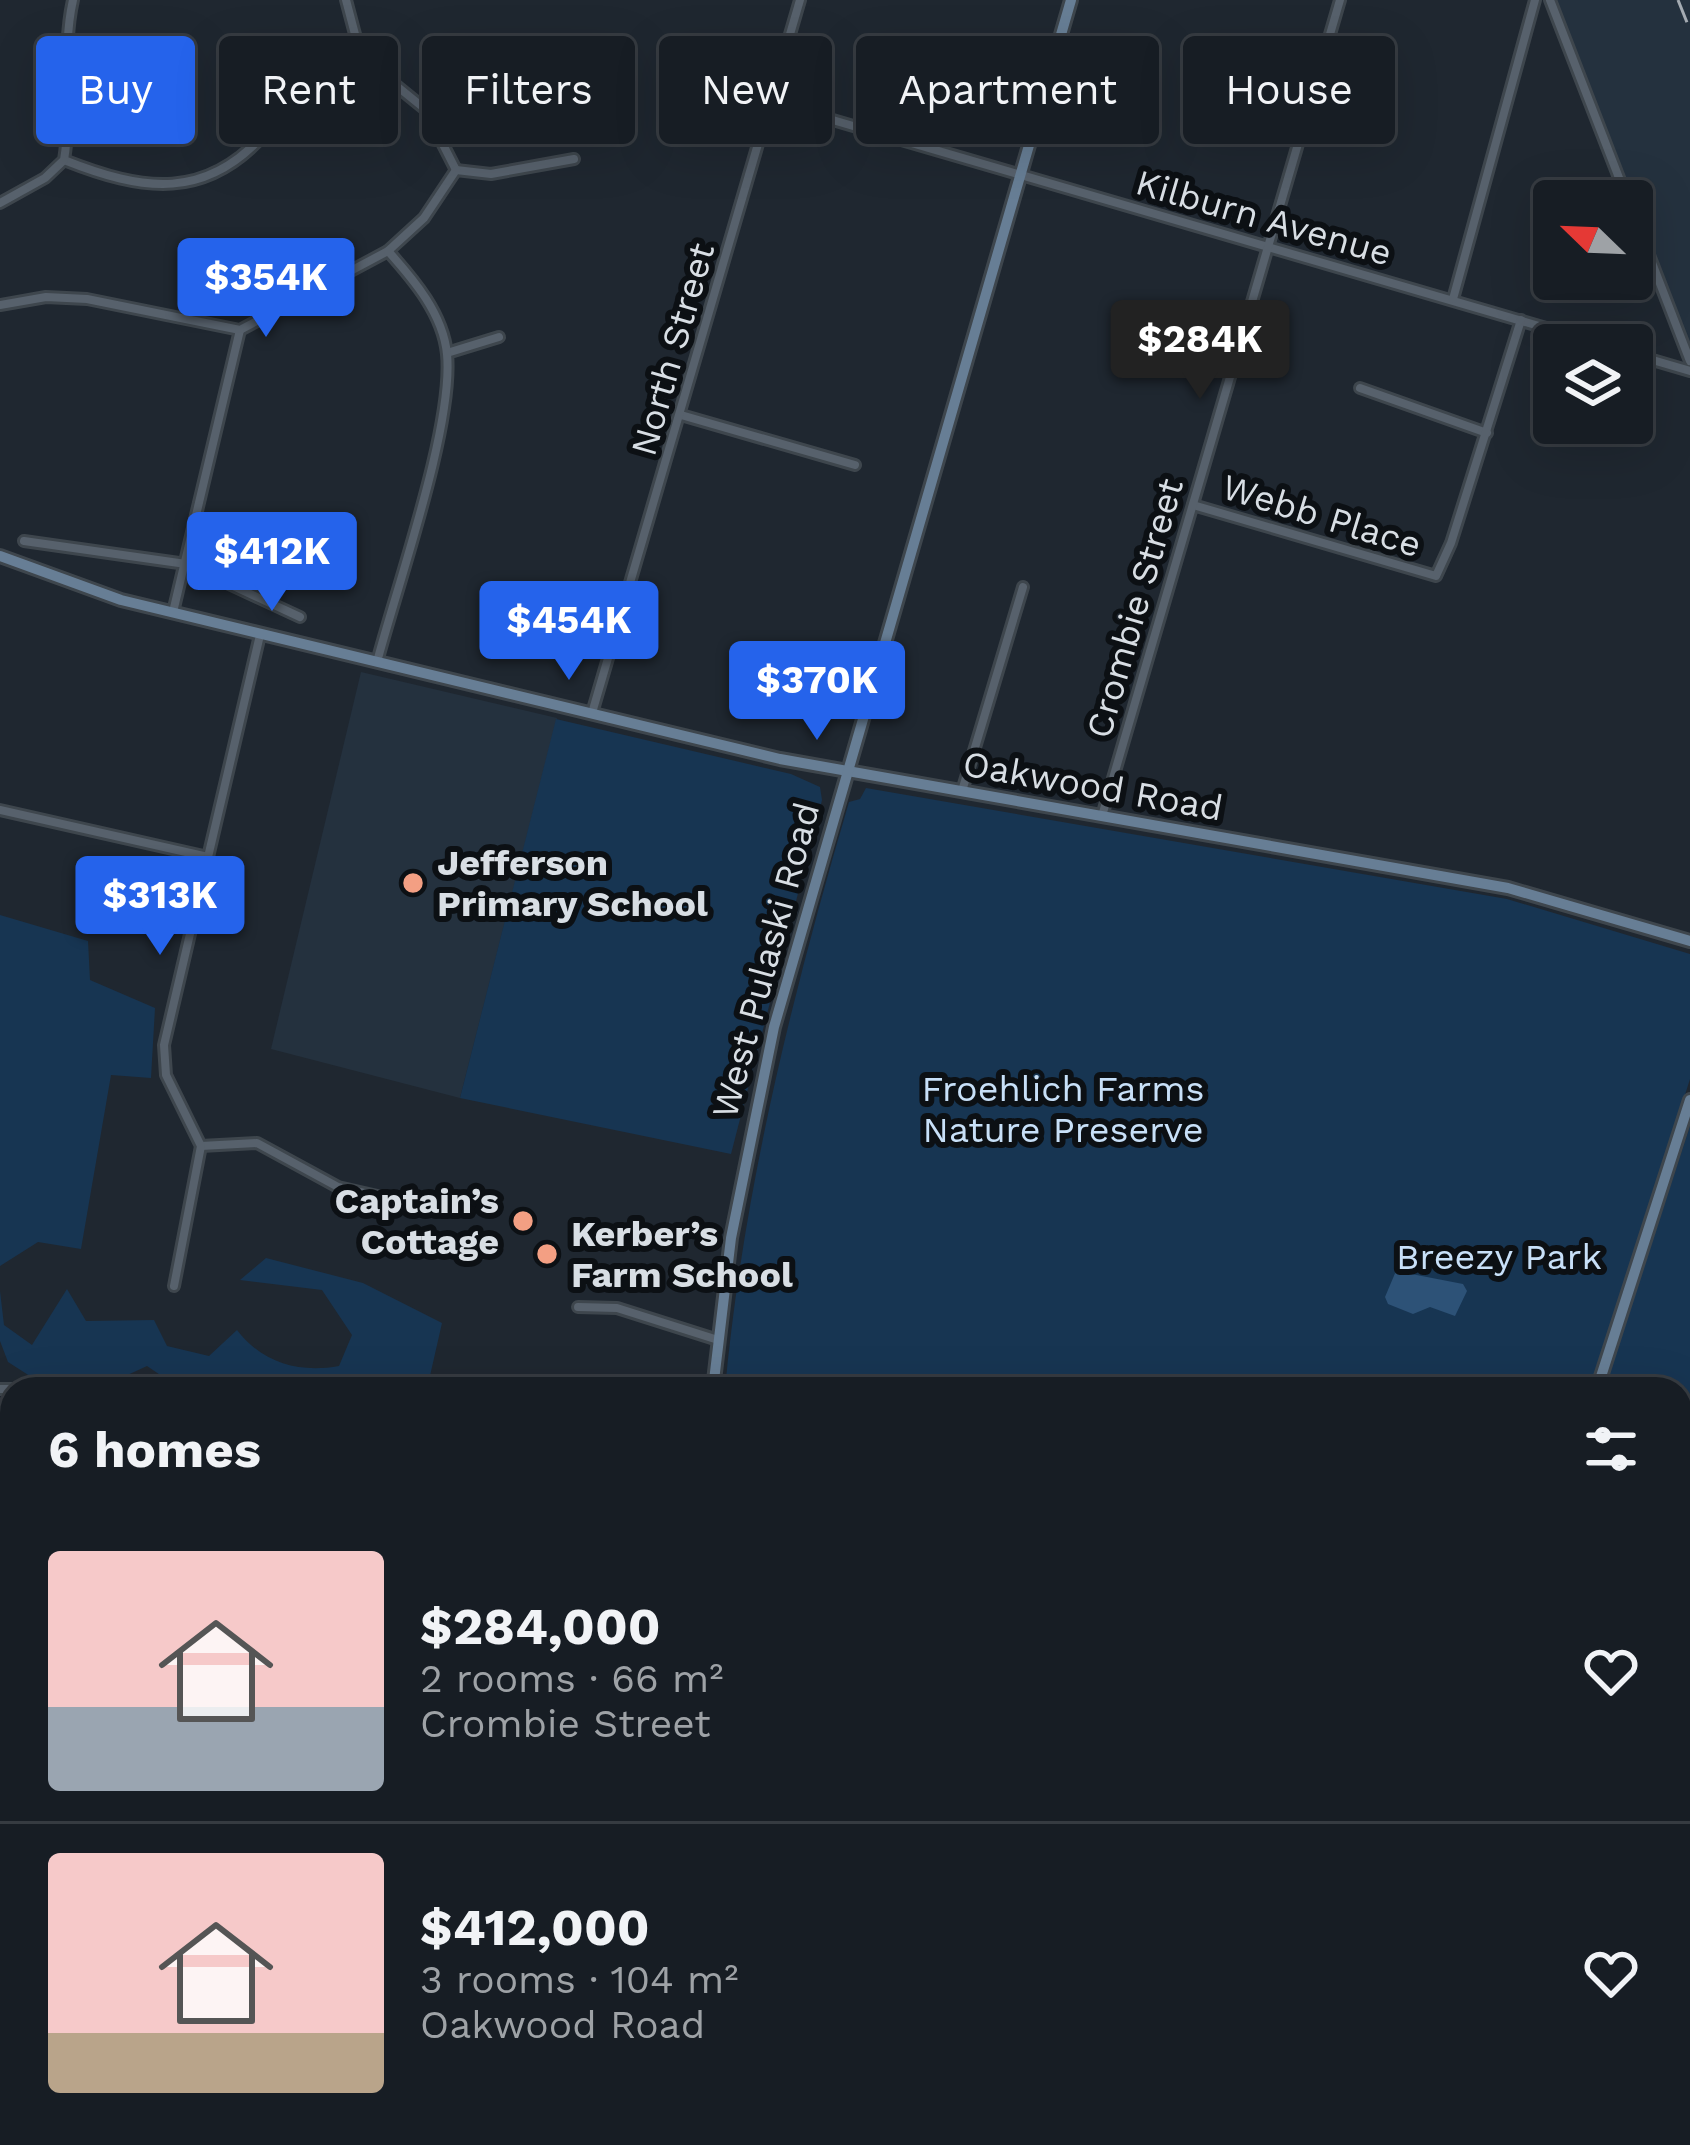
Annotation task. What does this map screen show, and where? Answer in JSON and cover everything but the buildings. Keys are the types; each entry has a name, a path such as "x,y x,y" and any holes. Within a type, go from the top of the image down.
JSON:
{"main road":[{"name":"West Pulaski Road","path":"714,1377 740,1185 774,1027 1071,0"},
{"name":"Oakwood Road","path":"0,556 68,584 173,613 845,772 1508,888 1690,941"},
{"path":"1602,1377 1690,1100"}],"street":[{"path":"0,203 45,178 64,160 72,91 66,30 73,0"},
{"path":"346,0 355,36"},
{"name":"North Street","path":"790,36 800,0"},
{"name":"Crombie Street","path":"1102,816 1340,0"},
{"path":"1453,299 1535,0"},
{"path":"1550,0 1620,180"},
{"path":"398,87 425,109 456,170"},
{"name":"Kilburn Avenue","path":"832,120 1534,324"},
{"path":"64,160 134,185 173,186 212,175 251,144"},
{"name":"North Street","path":"592,713 759,144"},
{"path":"456,170 491,174 574,159"},
{"path":"0,305 46,297 87,298 240,330 388,251 424,218 456,170"},
{"path":"376,663 437,437 447,353 430,304 388,251"},
{"path":"1653,265 1690,361"},
{"path":"1360,388 1487,433 1521,320"},
{"path":"173,613 240,330"},
{"path":"447,353 500,337"},
{"path":"1653,360 1690,371"},
{"path":"681,415 855,465"},
{"name":"Webb Place","path":"1193,505 1436,576 1487,433"},
{"path":"24,541 186,564 300,617"},
{"path":"962,792 1023,587"},
{"path":"175,1286 201,1146 166,1075 164,1045 260,635"},
{"path":"0,810 208,857"},
{"path":"201,1146 257,1142 338,1186 430,1208"},
{"path":"578,1306 617,1308 718,1340"}],"shaded area":[{"path":"1556,0 1690,0 1690,346 1653,250 1653,180 1626,180"},
{"name":"Jefferson Primary School","path":"361,672 557,718 460,1098 271,1049"},
{"path":"1396,1271 1463,1284 1467,1291 1455,1316 1430,1307 1413,1314 1388,1304 1385,1297"}],"green space":[{"path":"556,719 791,774 820,787 822,800 731,1154 460,1098"},
{"name":"Froehlich Farms Nature Preserve","path":"866,788 1507,899 1690,954 1690,1079 1596,1377 726,1377 744,1239 773,1092 849,802 860,799"},
{"path":"0,915 88,941 90,980 155,1008 151,1078 111,1075 81,1249 38,1242 0,1266"},
{"path":"1690,1126 1690,1377 1608,1377"},
{"path":"266,1258 363,1283 442,1323 430,1377 163,1377 147,1366 123,1377 31,1377 8,1362 0,1341 0,1291 4,1325 32,1345 67,1289 86,1321 154,1320 167,1346 209,1356 237,1330 258,1351 283,1363 339,1366 352,1335 322,1290 240,1280"}],"railway":[{"path":"1678,0 1690,30"}],"place":[{"name":"Jefferson Primary School","path":"413,883"},
{"name":"Captain’s Cottage","path":"523,1221"},
{"name":"Kerber’s Farm School","path":"547,1254"}],"park label":[{"name":"Breezy Park","path":"1499,1256"}]}
